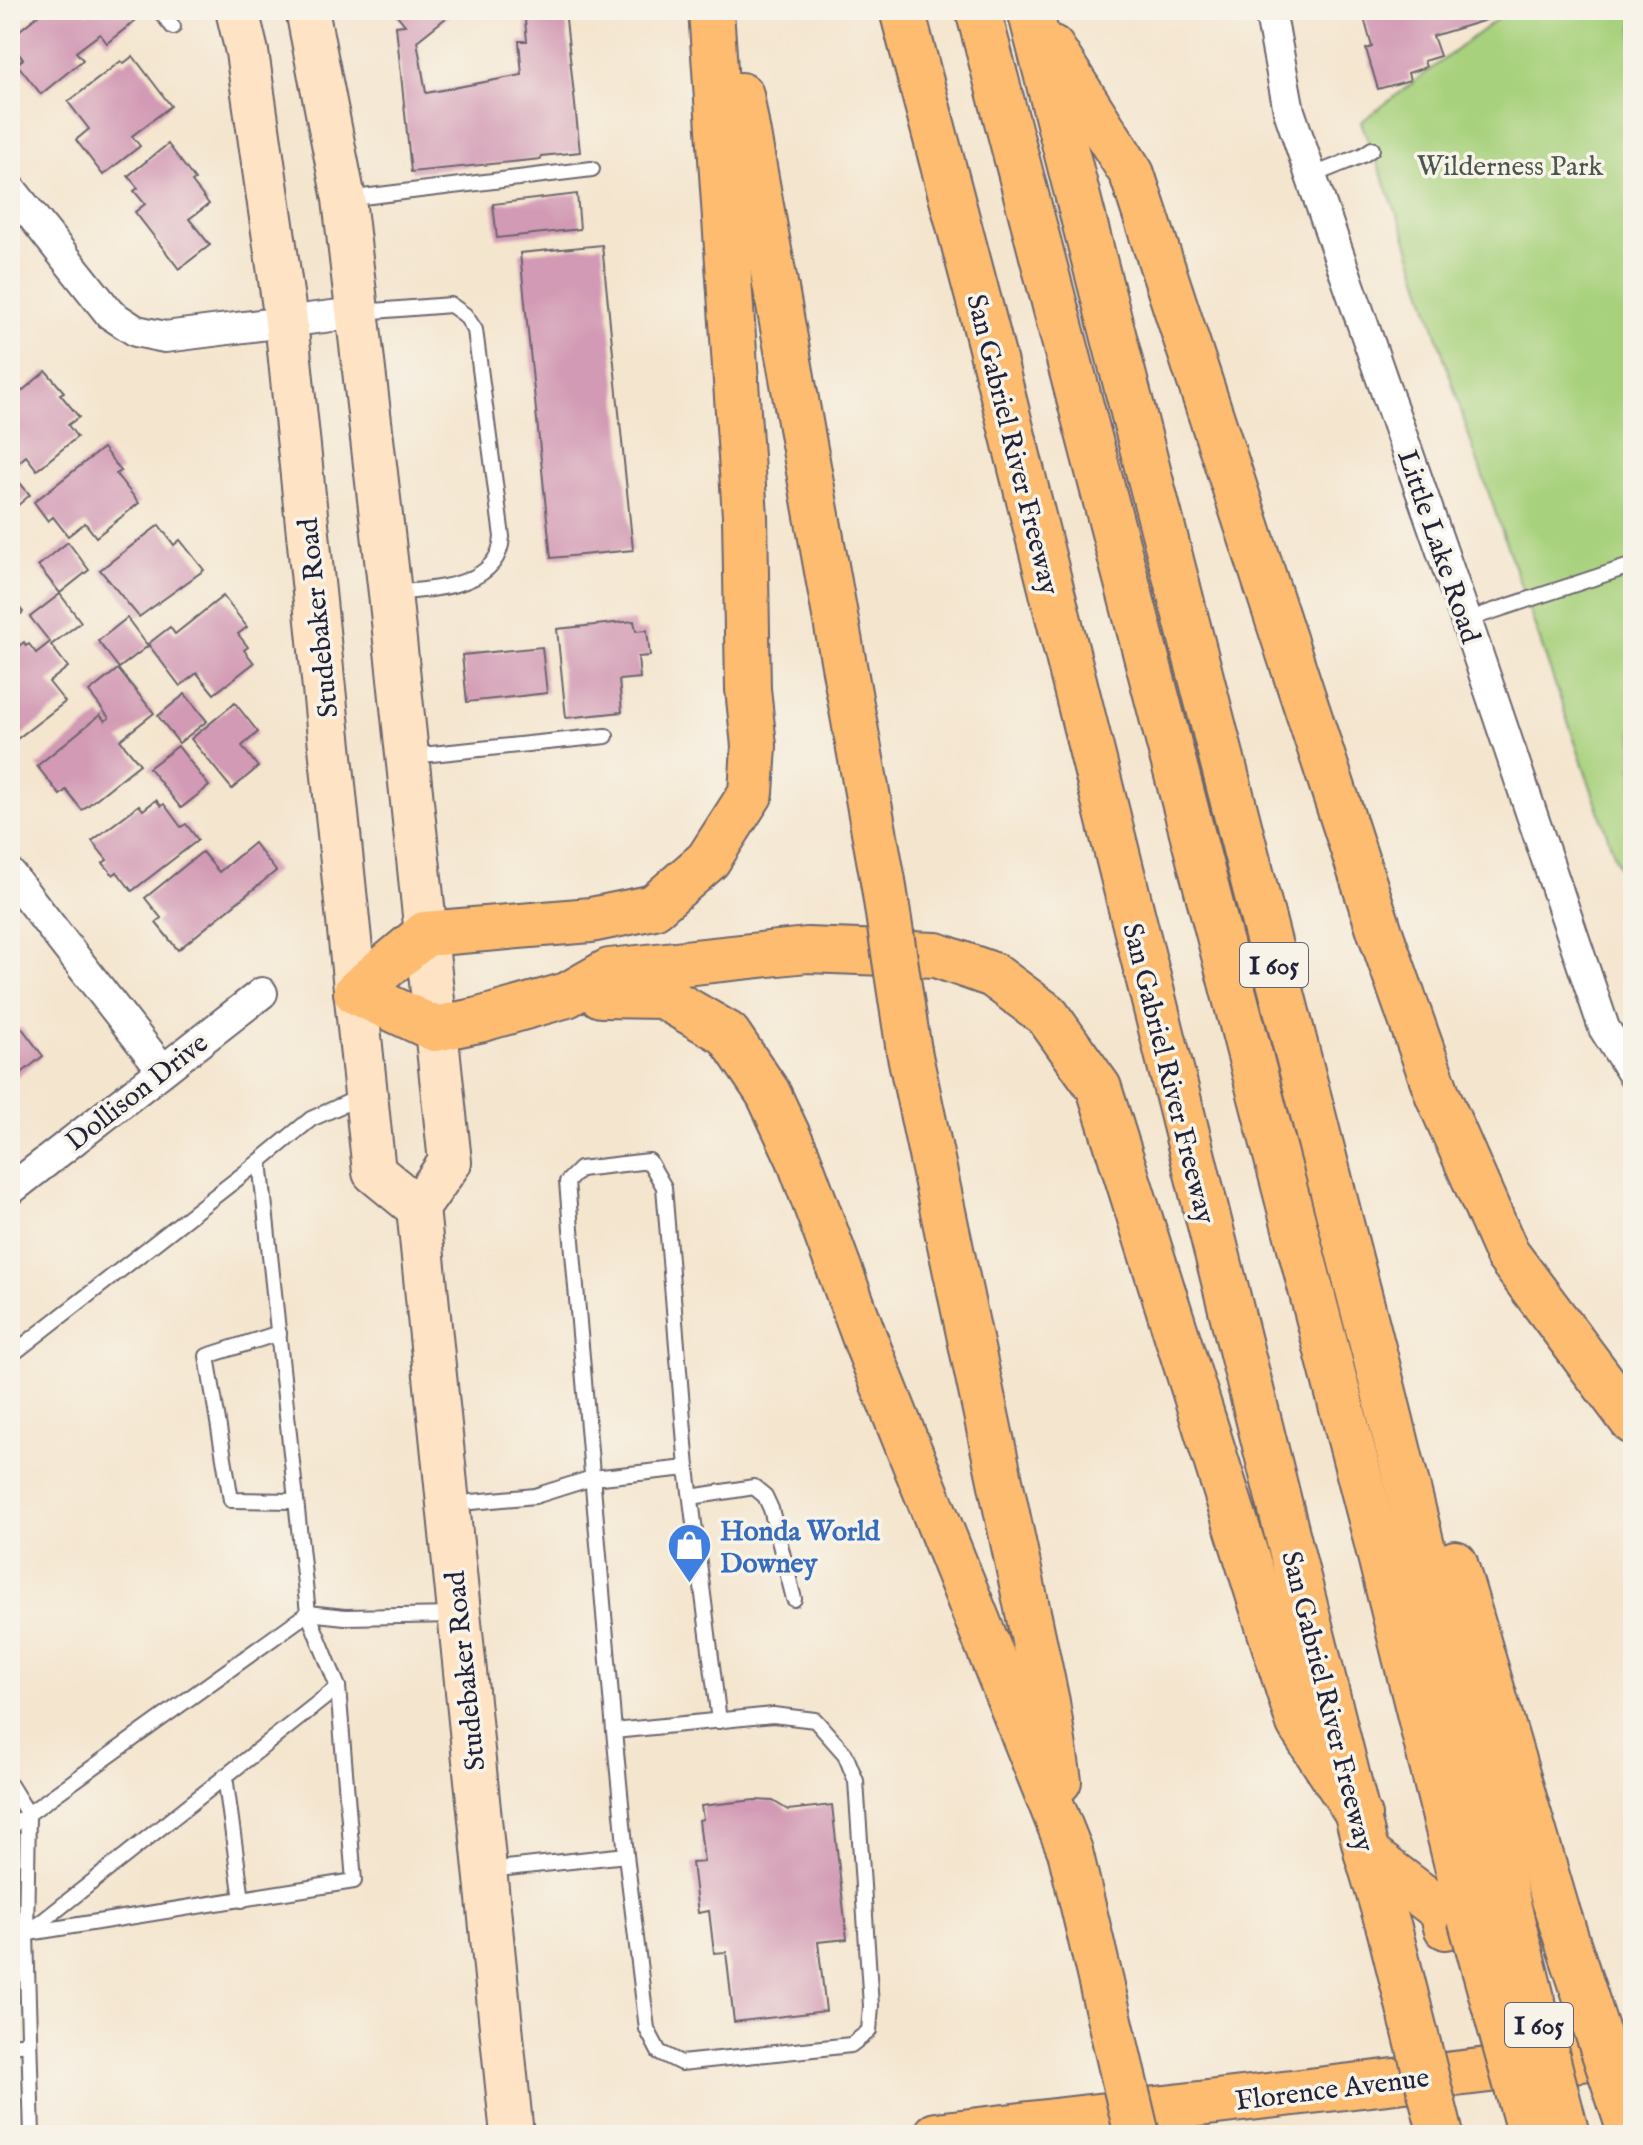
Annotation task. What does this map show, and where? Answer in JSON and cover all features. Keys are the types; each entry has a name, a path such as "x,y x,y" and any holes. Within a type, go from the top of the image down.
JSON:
{"main road":[{"name":"Studebaker Road","path":"237,10 247,52 286,321 374,1172 418,1208 512,2135"},
{"path":"307,10 344,199 390,593 450,1162 418,1208"},
{"path":"711,10 745,516 748,689 754,746 751,793 708,860 654,907 591,920 425,934 356,992 435,1029 567,995 609,971 807,950 936,955 993,975 1047,1015 1099,1088 1299,1724 1363,1835 1442,1911 1476,1920"},
{"path":"726,10 883,881 909,1051 1047,1702 1070,1851 1137,2135"},
{"name":"San Gabriel River Freeway","path":"902,10 987,332 1187,1140 1441,2135"},
{"path":"978,10 1530,2135"},
{"path":"1030,13 1132,174 1380,932 1438,1096 1507,1254 1633,1422"},
{"name":"I 605","path":"1030,13 1375,1356 1486,1803 1476,1920 1567,2135"},
{"path":"567,995 662,996 728,1034 768,1093 798,1157 868,1347 1070,1851"},
{"path":"1375,1356 1438,1505 1557,1910 1631,2135"},
{"path":"1476,1920 1502,2135"},
{"name":"Florence Avenue","path":"936,2135 1633,2053"}],"street":[{"name":"Little Lake Road","path":"1270,10 1289,111 1311,176 1604,1028 1633,1074"},
{"path":"10,188 110,314 136,331 165,337 356,313"},
{"path":"10,874 162,1069"},
{"name":"Dollison Drive","path":"10,1190 262,993"}],"lane":[{"path":"159,10 173,27"},
{"path":"1311,176 1372,149"},
{"path":"344,199 592,169"},
{"path":"356,313 433,304 451,305 465,315 475,330 502,537 501,552 494,564 473,578 446,588 390,593"},
{"path":"1466,620 1633,565"},
{"path":"407,756 606,736"},
{"path":"10,1356 311,1119 366,1095"},
{"path":"10,1936 354,1881 338,1687 308,1613 260,1161"},
{"path":"614,1731 719,1721 773,1715 815,1720 845,1754 856,1781 871,2006 869,2031 851,2045 681,2063 659,2052 647,2029 614,1731 567,1182 580,1169 649,1161 664,1187 687,1468 719,1721"},
{"path":"279,1333 207,1356 231,1500 296,1501"},
{"path":"447,1504 535,1496 592,1478 687,1468"},
{"path":"691,1497 754,1487 765,1496 794,1599"},
{"path":"10,1828 308,1613 345,1617 458,1615"},
{"path":"26,1934 338,1687"},
{"path":"225,1776 242,1900"},
{"path":"10,1785 28,1814 26,1934 32,2135"},
{"path":"484,1870 626,1855"},
{"path":"10,2045 29,2043"}],"green space":[{"name":"Wilderness Park","path":"1509,10 1633,10 1633,909 1471,442 1403,229 1361,122"}],"building":[{"path":"45,10 84,10 87,14 92,10 129,10 136,20 107,43 100,34 76,52 83,60 41,94 17,64 23,59 10,43 10,38"},
{"path":"393,10 456,10 417,41 426,93 522,75 519,41 527,41 524,10 565,10 580,152 411,172 396,26 405,25"},
{"path":"1377,10 1483,10 1486,20 1433,36 1440,56 1424,61 1426,67 1408,73 1410,80 1378,89 1366,49 1372,47 1363,14"},
{"path":"133,56 171,106 132,136 140,146 103,175 76,140 89,129 68,102 121,61 124,63"},
{"path":"168,144 209,204 189,219 210,245 179,269 135,212 145,204 134,191 138,188 128,176"},
{"path":"577,194 580,229 497,238 493,204"},
{"path":"602,245 633,550 551,558 520,253"},
{"path":"46,371 79,417 68,425 77,437 37,470 26,456 10,470 10,401"},
{"path":"103,448 121,471 116,474 139,503 96,537 85,523 68,536 53,517 48,521 34,502"},
{"path":"10,471 30,495 10,512"},
{"path":"159,525 174,545 180,540 204,570 139,617 100,570"},
{"path":"68,542 89,570 60,593 38,566"},
{"path":"60,594 81,622 51,645 68,667 49,682 65,702 13,742 10,738 10,653 24,642 36,653 50,642 30,617"},
{"path":"10,596 23,612 10,623"},
{"path":"223,596 247,627 238,634 248,647 244,650 254,663 214,694 197,673 180,686 148,644 170,627 175,634"},
{"path":"127,618 148,646 119,668 98,641"},
{"path":"634,621 636,631 647,630 650,656 638,657 640,678 619,680 622,712 566,718 557,629"},
{"path":"542,647 547,693 467,702 462,655"},
{"path":"118,669 154,713 120,740 140,764 82,810 66,790 60,795 37,766 100,715 105,721 109,718 89,692"},
{"path":"185,694 207,721 179,743 158,716"},
{"path":"235,703 258,732 242,746 258,767 232,789 191,739"},
{"path":"178,746 209,786 181,808 149,768"},
{"path":"156,800 161,806 164,804 181,827 186,824 198,840 132,891 117,872 113,875 103,863 107,860 92,841 139,805 143,810"},
{"path":"254,843 276,871 178,950 156,923 161,918 145,898 202,852 219,872"},
{"path":"10,1027 14,1032 21,1027 43,1056 10,1082"},
{"path":"773,1801 788,1810 832,1805 847,1939 818,1942 826,2011 734,2022 726,1952 714,1953 709,1911 698,1913 692,1863 704,1862 699,1820 703,1819 701,1806"}],"place":[{"name":"Honda World Downey","path":"689,1585"}]}
